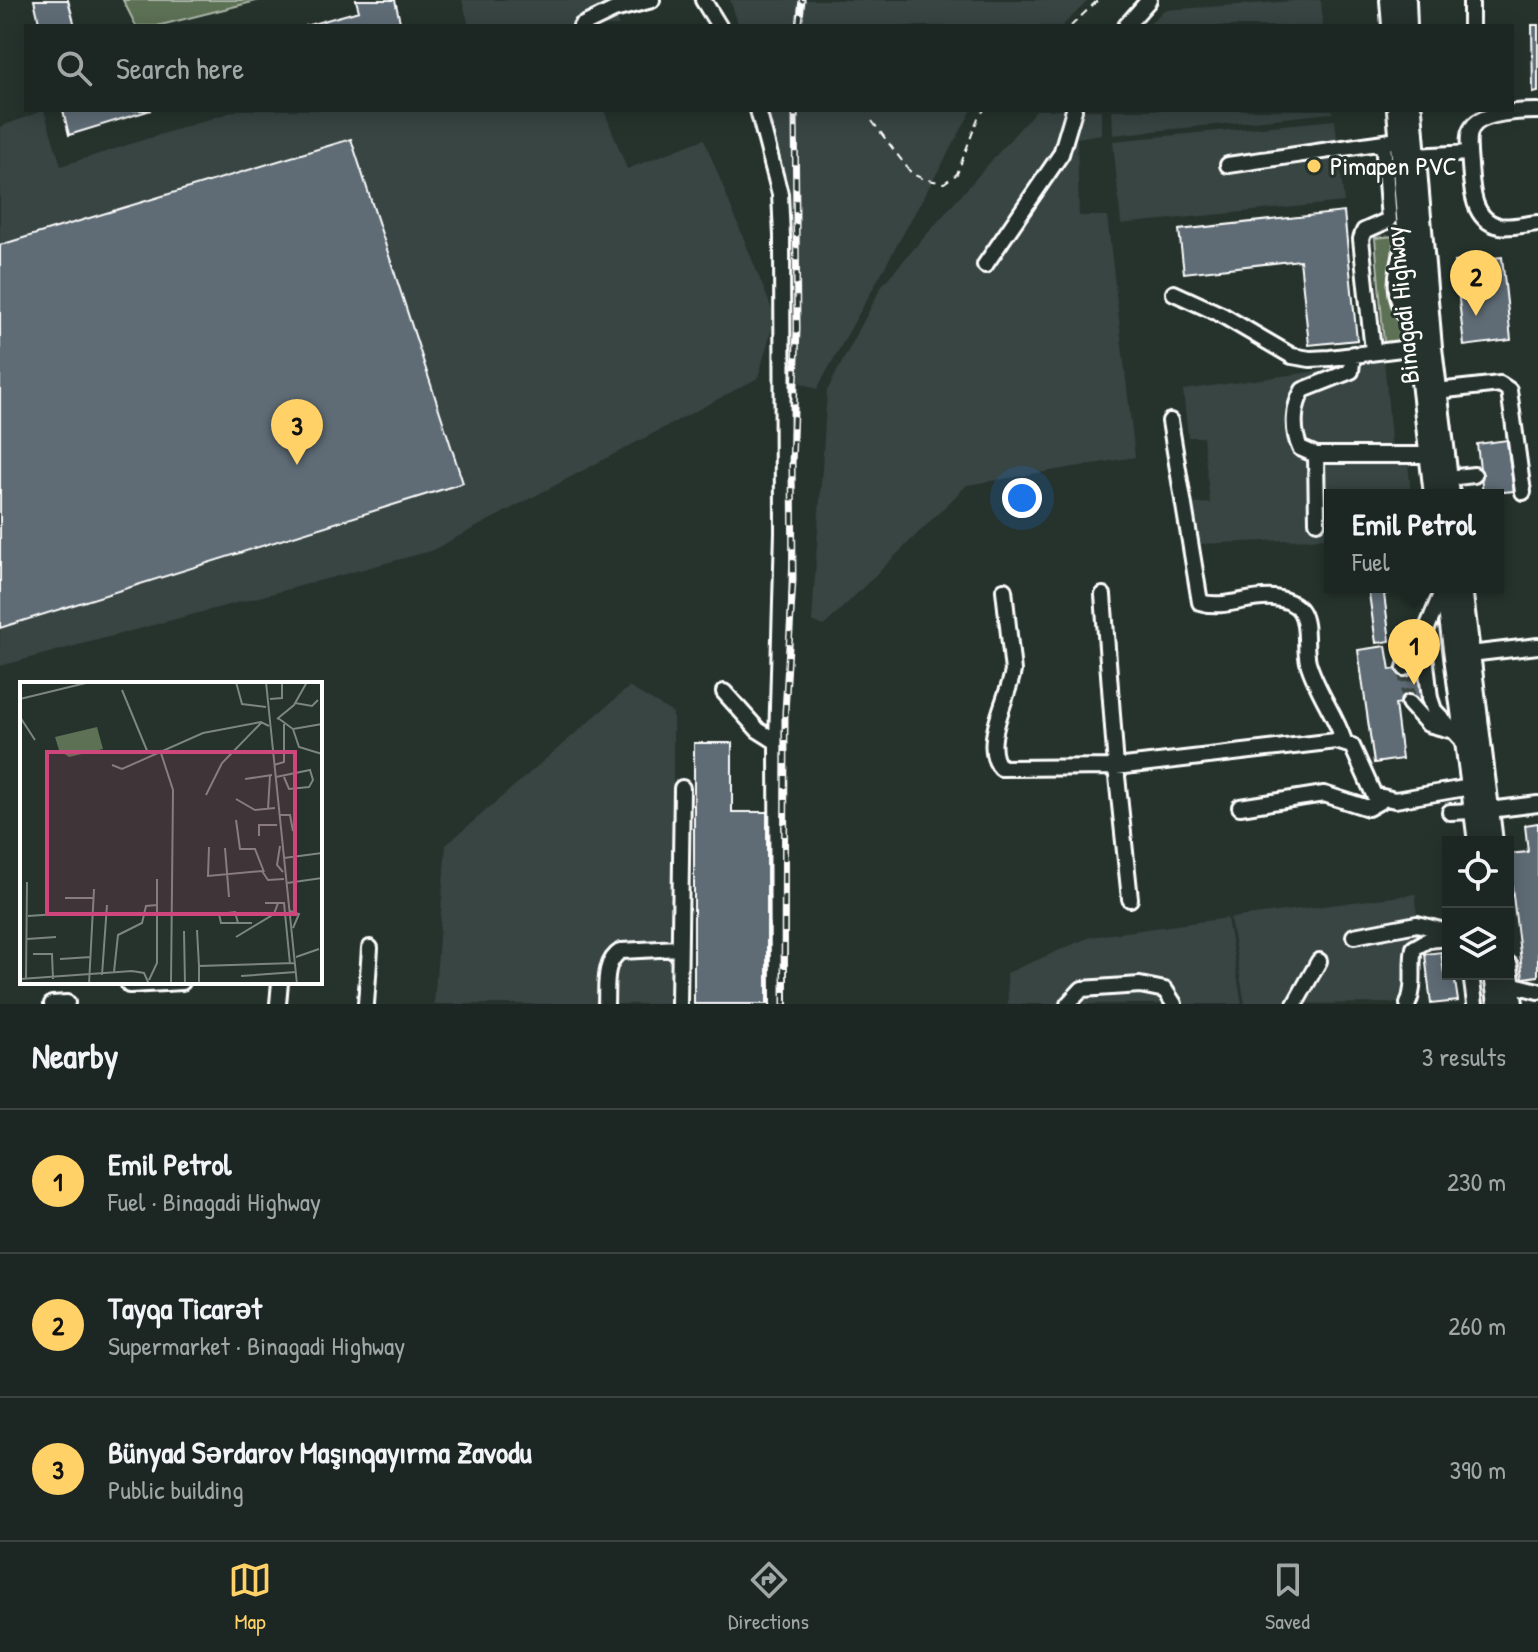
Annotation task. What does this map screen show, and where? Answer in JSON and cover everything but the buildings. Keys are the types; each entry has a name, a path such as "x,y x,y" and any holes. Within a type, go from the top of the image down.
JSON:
{"main road":[{"path":"1390,0 1392,24"},
{"path":"1406,0 1407,24"},
{"name":"Binagadi Highway","path":"1397,112 1391,141 1407,242 1433,489"},
{"name":"Binagadi Highway","path":"1412,112 1437,391 1449,486"},
{"path":"1445,593 1460,737 1471,787 1491,836"},
{"path":"1463,593 1482,810 1479,836"},
{"path":"1498,1004 1503,980"},
{"path":"1506,980 1513,1004"}],"street":[{"path":"585,24 623,4 652,0"},
{"path":"703,0 718,24"},
{"path":"1128,24 1149,0"},
{"path":"1471,0 1471,24"},
{"path":"1538,111 1481,119 1472,127 1469,138 1475,206 1484,219 1500,226 1538,223"},
{"path":"759,112 777,181 782,236 783,517 777,742 778,1004"},
{"path":"985,265 1061,154 1073,112"},
{"path":"1228,165 1391,141 1389,220 1364,231 1361,239 1373,351"},
{"path":"1415,156 1469,153"},
{"path":"1174,293 1222,315 1292,356 1310,359 1353,354 1416,339"},
{"path":"1353,354 1351,371 1303,390 1295,406 1296,438 1300,448 1316,455 1429,455"},
{"path":"1437,391 1500,384 1509,390 1523,492"},
{"path":"1170,421 1200,602 1211,606 1276,598 1292,604 1301,612 1305,647 1314,680 1344,741 1352,746 1374,795 1395,800 1471,787"},
{"path":"1316,455 1317,522"},
{"path":"1449,486 1474,475"},
{"path":"1004,590 1013,671 996,725 996,762 1001,768 1116,767 1344,741"},
{"path":"1441,593 1424,630 1430,698 1434,710 1460,737"},
{"path":"1103,595 1130,899"},
{"path":"1405,668 1414,635 1424,630"},
{"path":"1470,654 1538,646"},
{"path":"724,692 758,730 777,742"},
{"path":"1409,703 1428,724 1460,737"},
{"path":"679,1004 682,788"},
{"path":"1240,807 1313,794 1338,796 1368,808 1384,799"},
{"path":"1450,812 1538,804"},
{"path":"1354,936 1417,924 1442,930"},
{"path":"1414,1000 1414,948 1428,940 1442,939"},
{"path":"366,1004 370,948"},
{"path":"606,1004 608,965 613,956 621,951 679,948"},
{"path":"1295,1004 1319,961"},
{"path":"1472,980 1475,1004"},
{"path":"1514,980 1538,991"},
{"path":"129,985 147,984"},
{"path":"1068,1004 1082,989 1140,985 1165,990 1174,1004"},
{"path":"52,1004 67,1003"}],"path":[{"path":"1073,24 1098,0"},
{"path":"872,121 912,174 944,183 957,174 982,112"}],"shaded area":[{"path":"462,0 610,0 618,24 468,24"},
{"path":"730,0 1089,0 1064,24 738,24"},
{"path":"1321,0 1323,24 1149,24 1164,10"},
{"path":"45,112 61,166 232,112 605,112 627,169 704,139 775,317 758,378 431,551 0,666 0,127"},
{"path":"767,112 971,112 817,389 791,379 792,271 784,181"},
{"path":"1034,112 1101,112 1101,134 1077,138 1079,216 1107,216 1135,457 967,485 824,626 812,621 827,391 883,284"},
{"path":"1112,112 1333,113 1113,135"},
{"path":"1335,120 1344,202 1121,224 1113,141"},
{"path":"1384,358 1393,462 1408,462 1410,489 1324,489 1324,538 1199,544 1192,504 1210,503 1203,437 1188,437 1183,390 1353,366"},
{"path":"629,687 673,713 673,1004 434,1004 446,845"},
{"path":"1416,894 1417,935 1405,947 1405,989 1399,1003 1245,1004 1230,918"},
{"path":"1227,918 1242,1004 1008,1004 1007,973 1090,937"}],"green space":[{"path":"123,0 260,0 165,24 135,24"},
{"path":"1394,236 1392,290 1406,341 1384,343 1375,238"}],"tunnel":[{"path":"1405,668 1409,703"}],"railway":[{"path":"799,24 802,0"},
{"path":"784,1004 785,712 793,580 792,464 797,329 795,112"}],"place":[{"name":"Pimapen PVC","path":"1314,166"},
{"name":"Tayqa Ticarət","path":"1476,316"},
{"name":"Bünyad Sərdarov Maşınqayırma Zavodu","path":"297,465"},
{"name":"Emil Petrol","path":"1414,685"}]}
